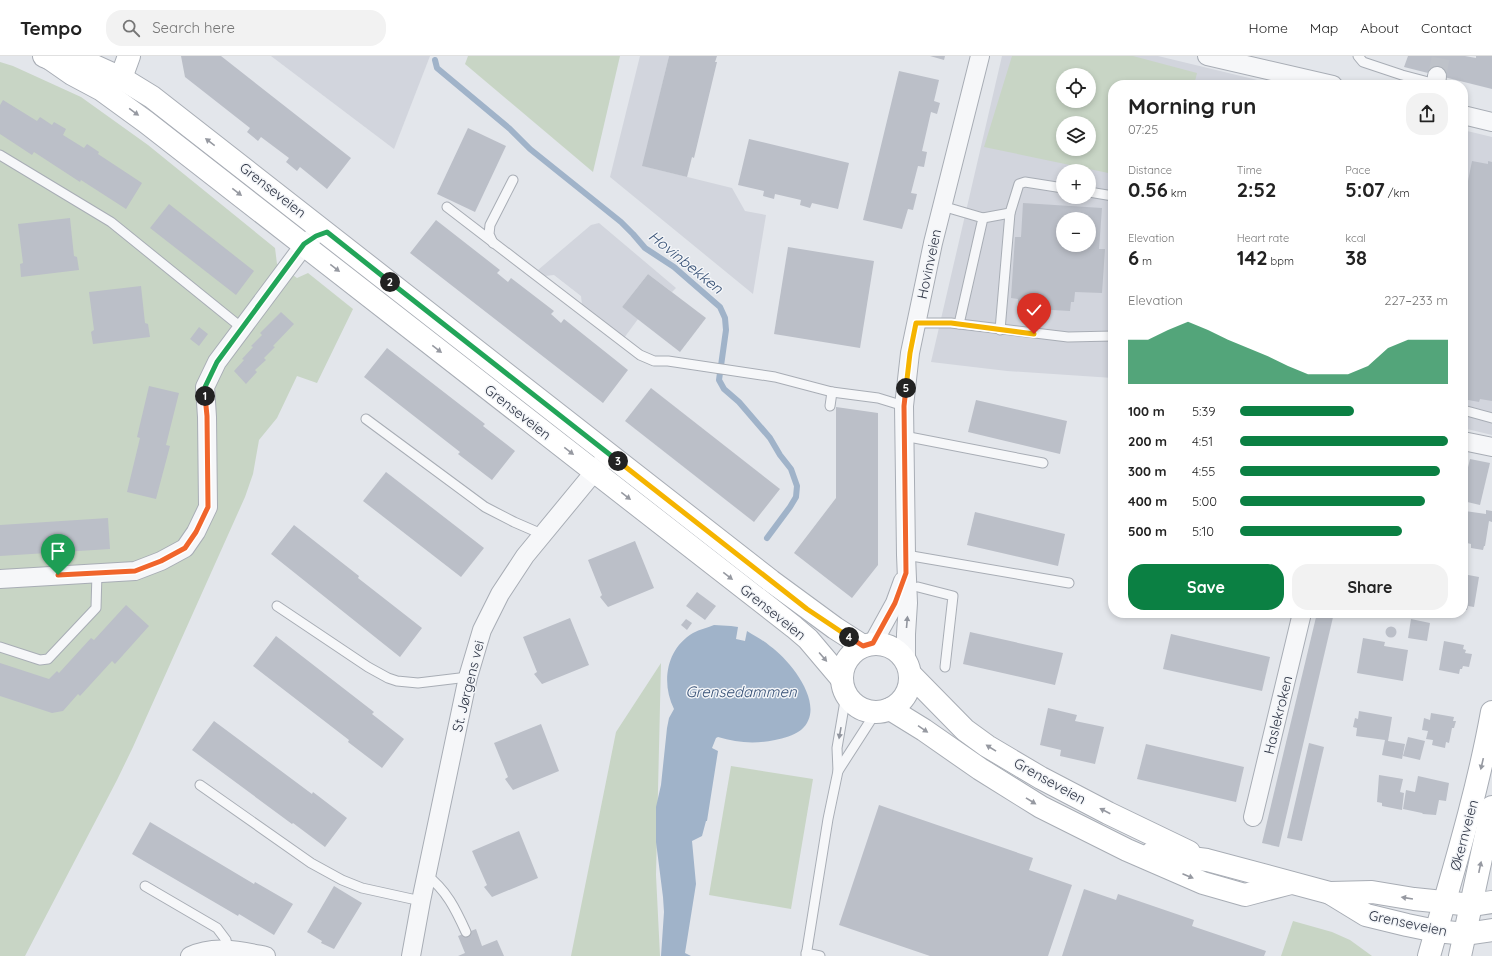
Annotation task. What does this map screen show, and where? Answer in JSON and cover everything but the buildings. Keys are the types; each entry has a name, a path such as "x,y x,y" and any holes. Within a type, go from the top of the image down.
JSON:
{"main road":[{"path":"98,61 97,77 102,90 112,86 121,78 129,56"},
{"name":"Grenseveien","path":"46,57 98,61 121,78 152,97 327,232 807,609 835,628 868,644"},
{"name":"Grenseveien","path":"46,57 72,74 102,90 152,126 794,627 808,640 843,687"},
{"path":"868,644 883,644 892,647 900,653 908,668 906,694 899,703 883,710 867,711 859,708 851,702 843,687 842,668 847,658 854,651 868,644"},
{"name":"Grenseveien","path":"908,668 965,730 987,746 1041,778 1114,816 1207,860"},
{"name":"Grenseveien","path":"883,710 919,726 980,769 1041,807 1127,850 1203,883 1245,894 1291,883"},
{"name":"Økernveien","path":"1429,956 1472,807 1492,712"},
{"name":"Økernveien","path":"1460,956 1466,934 1482,904 1492,808"},
{"name":"Grenseveien","path":"1127,850 1207,860 1330,893 1372,892 1445,903 1482,904"},
{"name":"Grenseveien","path":"1330,893 1366,915 1436,931 1466,934 1492,930"}],"street":[{"name":"Hovinveien","path":"908,668 906,634 908,604 904,406 910,353 933,243 980,56"},
{"path":"1207,56 1311,80"},
{"path":"1468,116 1492,122"},
{"path":"0,579 135,571 161,561 185,548 196,532 208,507 207,416 205,387 217,362 304,244 316,236 327,232"},
{"path":"1468,442 1492,447"},
{"name":"St. Jørgens vei","path":"411,956 426,875 468,677 482,630 500,594 525,556 609,454"},
{"name":"Hovinveien","path":"868,644 895,603 906,564"},
{"name":"Haslekroken","path":"1253,817 1301,618"},
{"path":"190,956 206,950 228,949 266,956"}],"lane":[{"path":"1358,56 1363,62 1402,75 1430,80"},
{"path":"0,155 111,222 242,328"},
{"path":"493,244 489,234 490,225 513,180"},
{"path":"1000,330 1010,213 1019,184 1025,182 1056,187"},
{"path":"1096,193 1108,195"},
{"path":"942,206 983,218 1010,213"},
{"path":"447,207 493,244 640,355 654,361 668,361 775,377 832,392 878,398 904,406"},
{"path":"959,324 983,218"},
{"path":"916,323 951,323 1068,337 1108,336"},
{"path":"830,406 832,392"},
{"path":"1468,411 1492,418"},
{"path":"366,419 485,507 514,522 544,534"},
{"path":"904,436 1043,463"},
{"path":"906,564 1069,583"},
{"path":"0,646 40,660 48,659 96,608 97,573"},
{"path":"918,587 953,596 945,667"},
{"path":"277,606 368,667 397,682 418,683 468,677"},
{"path":"820,956 806,954 828,819 838,771 837,748 843,687"},
{"path":"838,771 883,710"},
{"path":"200,785 311,863 342,880 362,888 421,901"},
{"path":"426,875 435,881 446,895 466,932"},
{"path":"146,886 217,928 226,940 228,949"}],"shaded area":[{"path":"271,56 430,56 394,149"},
{"path":"640,56 669,56 643,166 732,188 745,211 766,215 753,294 610,177"},
{"path":"1002,56 1158,56 1257,80 1108,80 1108,378 1007,371 931,362"},
{"path":"1468,131 1492,137 1492,435 1468,429"},
{"path":"599,223 676,288 672,292 648,274 622,307 638,319 624,338 582,305 581,296 554,275 545,276 538,270 591,225"}],"green space":[{"path":"468,56 620,56 593,172 465,64"},
{"path":"1012,56 1133,56 1197,73 1195,80 1108,80 1108,173 1096,170 1096,164 1065,164 984,147"},
{"path":"0,62 13,66 81,97 148,145 275,248 277,264 297,278 308,273 353,309 317,383 297,376 277,418 259,440 253,474 245,497 133,747 25,956 0,956"},
{"path":"661,663 656,875 660,956 571,956 616,732"},
{"path":"731,766 813,779 791,909 709,895"},
{"path":"1293,921 1332,932 1350,940 1372,956 1281,956"}],"water":[{"name":"Grensedammen","path":"714,625 738,627 736,639 745,641 747,631 765,642 778,653 788,662 804,685 809,697 810,709 808,720 801,730 785,738 768,741 739,742 718,737 716,738 712,748 718,751 707,821 702,836 692,841 696,884 685,953 691,956 661,956 664,912 656,842 656,807 661,785 667,728 669,718 674,709 668,688 668,667 677,648 684,640 693,633"}],"waterway":[{"name":"Hovinbekken","path":"435,60 437,68 510,129 530,149 621,222 645,248 674,267 720,307 725,318 726,330 719,380 724,389 739,402 770,438 780,455 791,469 797,486 796,497 767,538"}],"tunnel":[{"path":"1437,76 1441,56"}],"route":[{"path":"58,575 135,571 161,561 185,548 196,532 208,507 207,416 205,387 217,362 304,244 316,236 327,232 807,609 863,646 873,643 884,625 895,603 906,573 904,406 910,353 916,323 951,323 1034,334"}]}
